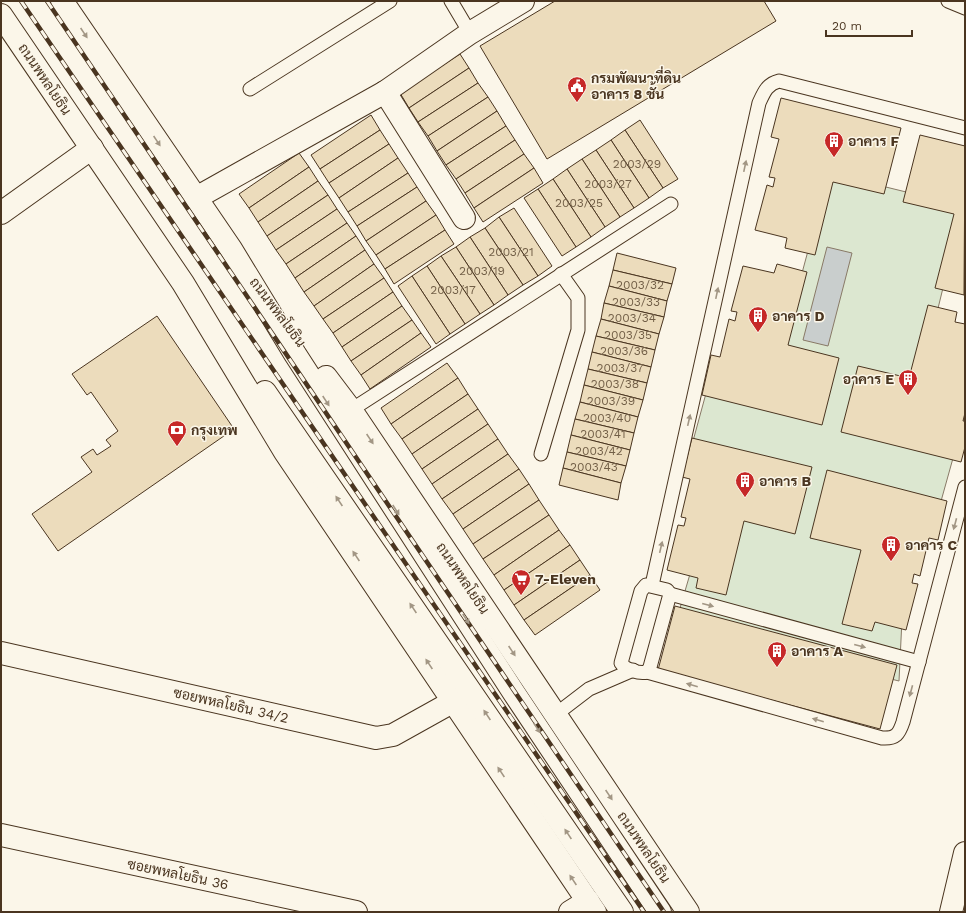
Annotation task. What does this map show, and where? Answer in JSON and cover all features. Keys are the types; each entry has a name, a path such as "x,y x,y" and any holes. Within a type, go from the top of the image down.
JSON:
{"main road":[{"name":"ถนนพหลโยธิน","path":"62,1 231,249 350,410 688,912"},
{"path":"196,198 385,92 470,34 523,1"},
{"name":"ถนนพหลโยธิน","path":"1,15 183,283 285,452 454,701 584,908"},
{"path":"385,92 464,218"},
{"path":"1,213 92,148"},
{"name":"ถนนพหลโยธิน","path":"231,249 295,354 514,693 660,912"},
{"name":"ถนนพหลโยธิน","path":"183,283 256,379 622,912"},
{"name":"ซอยพหลโยธิน 34/2","path":"1,653 376,738 393,735 454,701"},
{"name":"ซอยพหลโยธิน 36","path":"1,835 356,912"},
{"path":"951,912 965,853"}],"lane":[{"path":"250,89 390,1"},
{"path":"451,1 470,34"},
{"path":"948,1 965,8"},
{"path":"652,585 759,103 764,90 771,83 779,81 965,128"},
{"path":"350,410 671,204"},
{"path":"541,454 578,330 578,298 561,274"},
{"path":"919,662 670,594 667,590 652,585 646,585 641,591 621,659 621,663 624,667 642,673 647,672 890,739 898,734 900,728 919,662 965,486"},
{"path":"647,672 650,667 670,594"},
{"path":"555,715 588,689 633,670"}],"green space":[{"path":"829,173 963,206 920,382 955,451 938,512 883,497 902,619 899,681 675,625 710,506 693,441 708,386 768,399"}],"shaded area":[{"path":"827,247 852,253 828,346 803,340"}],"building":[{"name":"กรมพัฒนาที่ดิน อาคาร 8 ชั้น","path":"555,1 764,1 776,21 547,159 480,46"},
{"path":"460,54 469,68 409,108 400,93"},
{"path":"469,68 478,83 418,122 409,108"},
{"path":"478,83 488,97 428,136 418,122"},
{"path":"488,97 497,111 437,151 428,136"},
{"name":"อาคาร F","path":"781,98 901,128 884,194 833,182 815,255 785,248 787,238 755,230 767,185 773,187 775,178 769,177 779,139 771,137"},
{"path":"497,111 506,126 446,165 437,151"},
{"path":"371,115 380,130 320,169 311,155"},
{"path":"640,120 678,179 663,188 625,130"},
{"path":"506,126 515,140 456,179 446,165"},
{"path":"380,130 389,144 329,183 320,169"},
{"path":"625,130 663,188 649,198 611,140"},
{"path":"920,135 965,146 964,295 935,288 954,214 903,202"},
{"path":"515,140 524,154 465,193 456,179"},
{"path":"611,140 649,198 634,208 596,150"},
{"path":"389,144 398,158 339,198 329,183"},
{"path":"596,150 634,208 620,217 582,159"},
{"path":"299,153 309,167 249,208 239,194"},
{"path":"524,154 534,168 474,208 465,193"},
{"path":"398,158 408,173 348,212 339,198"},
{"path":"582,159 620,217 605,227 567,169"},
{"path":"309,167 318,181 258,222 249,208"},
{"path":"534,168 543,183 483,222 474,208"},
{"path":"567,169 605,227 591,237 553,179"},
{"path":"408,173 417,187 357,226 348,212"},
{"path":"553,179 591,237 576,247 538,189"},
{"path":"318,181 328,195 267,236 258,222"},
{"path":"417,187 426,201 366,241 357,226"},
{"path":"538,189 576,247 562,256 524,198"},
{"path":"328,195 337,209 276,250 267,236"},
{"path":"426,201 436,215 376,255 366,241"},
{"path":"514,208 552,266 538,276 499,217"},
{"path":"337,209 347,223 286,264 276,250"},
{"path":"436,215 445,230 385,269 376,255"},
{"path":"499,217 538,276 523,285 485,228"},
{"path":"347,223 356,236 295,278 286,264"},
{"path":"485,228 523,285 508,295 470,237"},
{"path":"445,230 454,244 394,284 385,269"},
{"path":"356,236 365,250 304,292 295,278"},
{"path":"470,237 508,295 494,305 456,247"},
{"path":"456,247 494,305 480,314 441,256"},
{"path":"365,250 374,264 314,306 304,292"},
{"path":"617,253 676,268 672,284 613,270"},
{"path":"441,256 480,314 465,324 427,266"},
{"path":"374,264 384,278 323,319 314,306"},
{"name":"อาคาร D","path":"777,264 807,272 788,345 839,358 822,425 702,395 711,355 720,357 729,319 735,321 737,312 731,311 743,266 774,273"},
{"path":"427,266 465,324 450,334 412,276"},
{"path":"613,270 672,284 667,301 609,286"},
{"path":"412,276 450,334 436,344 398,286"},
{"path":"384,278 393,292 333,333 323,319"},
{"path":"609,286 667,301 664,317 604,303"},
{"path":"393,292 402,306 342,347 333,333"},
{"path":"604,303 664,317 659,334 601,319"},
{"name":"อาคาร E","path":"928,305 957,312 955,322 965,324 965,413 963,421 965,421 965,447 961,462 841,432 858,366 909,378"},
{"path":"402,306 412,320 351,361 342,347"},
{"path":"157,316 234,429 58,551 32,514 92,472 81,457 93,449 97,455 111,446 106,440 118,431 91,392 87,395 72,374"},
{"path":"601,319 659,334 655,350 596,336"},
{"path":"412,320 421,333 361,375 351,361"},
{"path":"421,333 431,347 370,389 361,375"},
{"path":"596,336 655,350 651,367 592,352"},
{"path":"592,352 651,367 647,383 588,369"},
{"path":"447,363 458,378 391,424 381,408"},
{"path":"588,369 647,383 643,400 584,385"},
{"path":"458,378 468,394 402,439 391,424"},
{"path":"584,385 643,400 638,417 580,402"},
{"path":"468,394 478,409 412,454 402,439"},
{"path":"580,402 638,417 634,433 575,419"},
{"path":"478,409 488,424 422,469 412,454"},
{"path":"575,419 634,433 630,450 571,435"},
{"path":"488,424 498,439 432,484 422,469"},
{"path":"571,435 630,450 626,466 567,452"},
{"name":"อาคาร B","path":"692,438 812,467 795,534 744,521 726,595 696,588 698,578 667,570 678,525 684,526 686,518 681,517 690,479 682,477"},
{"path":"498,439 508,454 442,499 432,484"},
{"path":"567,452 626,466 621,483 563,468"},
{"path":"508,454 519,469 453,514 442,499"},
{"path":"563,468 621,483 618,500 559,485"},
{"path":"519,469 529,484 463,529 453,514"},
{"name":"อาคาร C","path":"827,470 947,501 938,540 929,538 920,576 914,574 912,583 918,584 906,630 875,622 872,631 842,624 861,550 810,538"},
{"path":"529,484 539,500 473,544 463,529"},
{"path":"539,500 549,515 483,559 473,544"},
{"path":"549,515 559,530 494,575 483,559"},
{"path":"559,530 570,545 504,590 494,575"},
{"path":"570,545 580,560 514,605 504,590"},
{"path":"580,560 590,575 524,620 514,605"},
{"path":"590,575 600,590 535,635 524,620"},
{"name":"อาคาร A","path":"675,606 897,665 880,729 658,670"}],"railway":[{"path":"21,1 644,912"},
{"path":"47,1 664,912"}],"place":[{"name":"กรมพัฒนาที่ดิน อาคาร 8 ชั้น","path":"577,103"},
{"name":"อาคาร F","path":"834,158"},
{"name":"อาคาร D","path":"758,333"},
{"name":"อาคาร E","path":"908,396"},
{"name":"กรุงเทพ","path":"177,447"},
{"name":"อาคาร B","path":"745,498"},
{"name":"อาคาร C","path":"891,562"},
{"name":"7-Eleven","path":"521,596"},
{"name":"อาคาร A","path":"777,668"}]}
